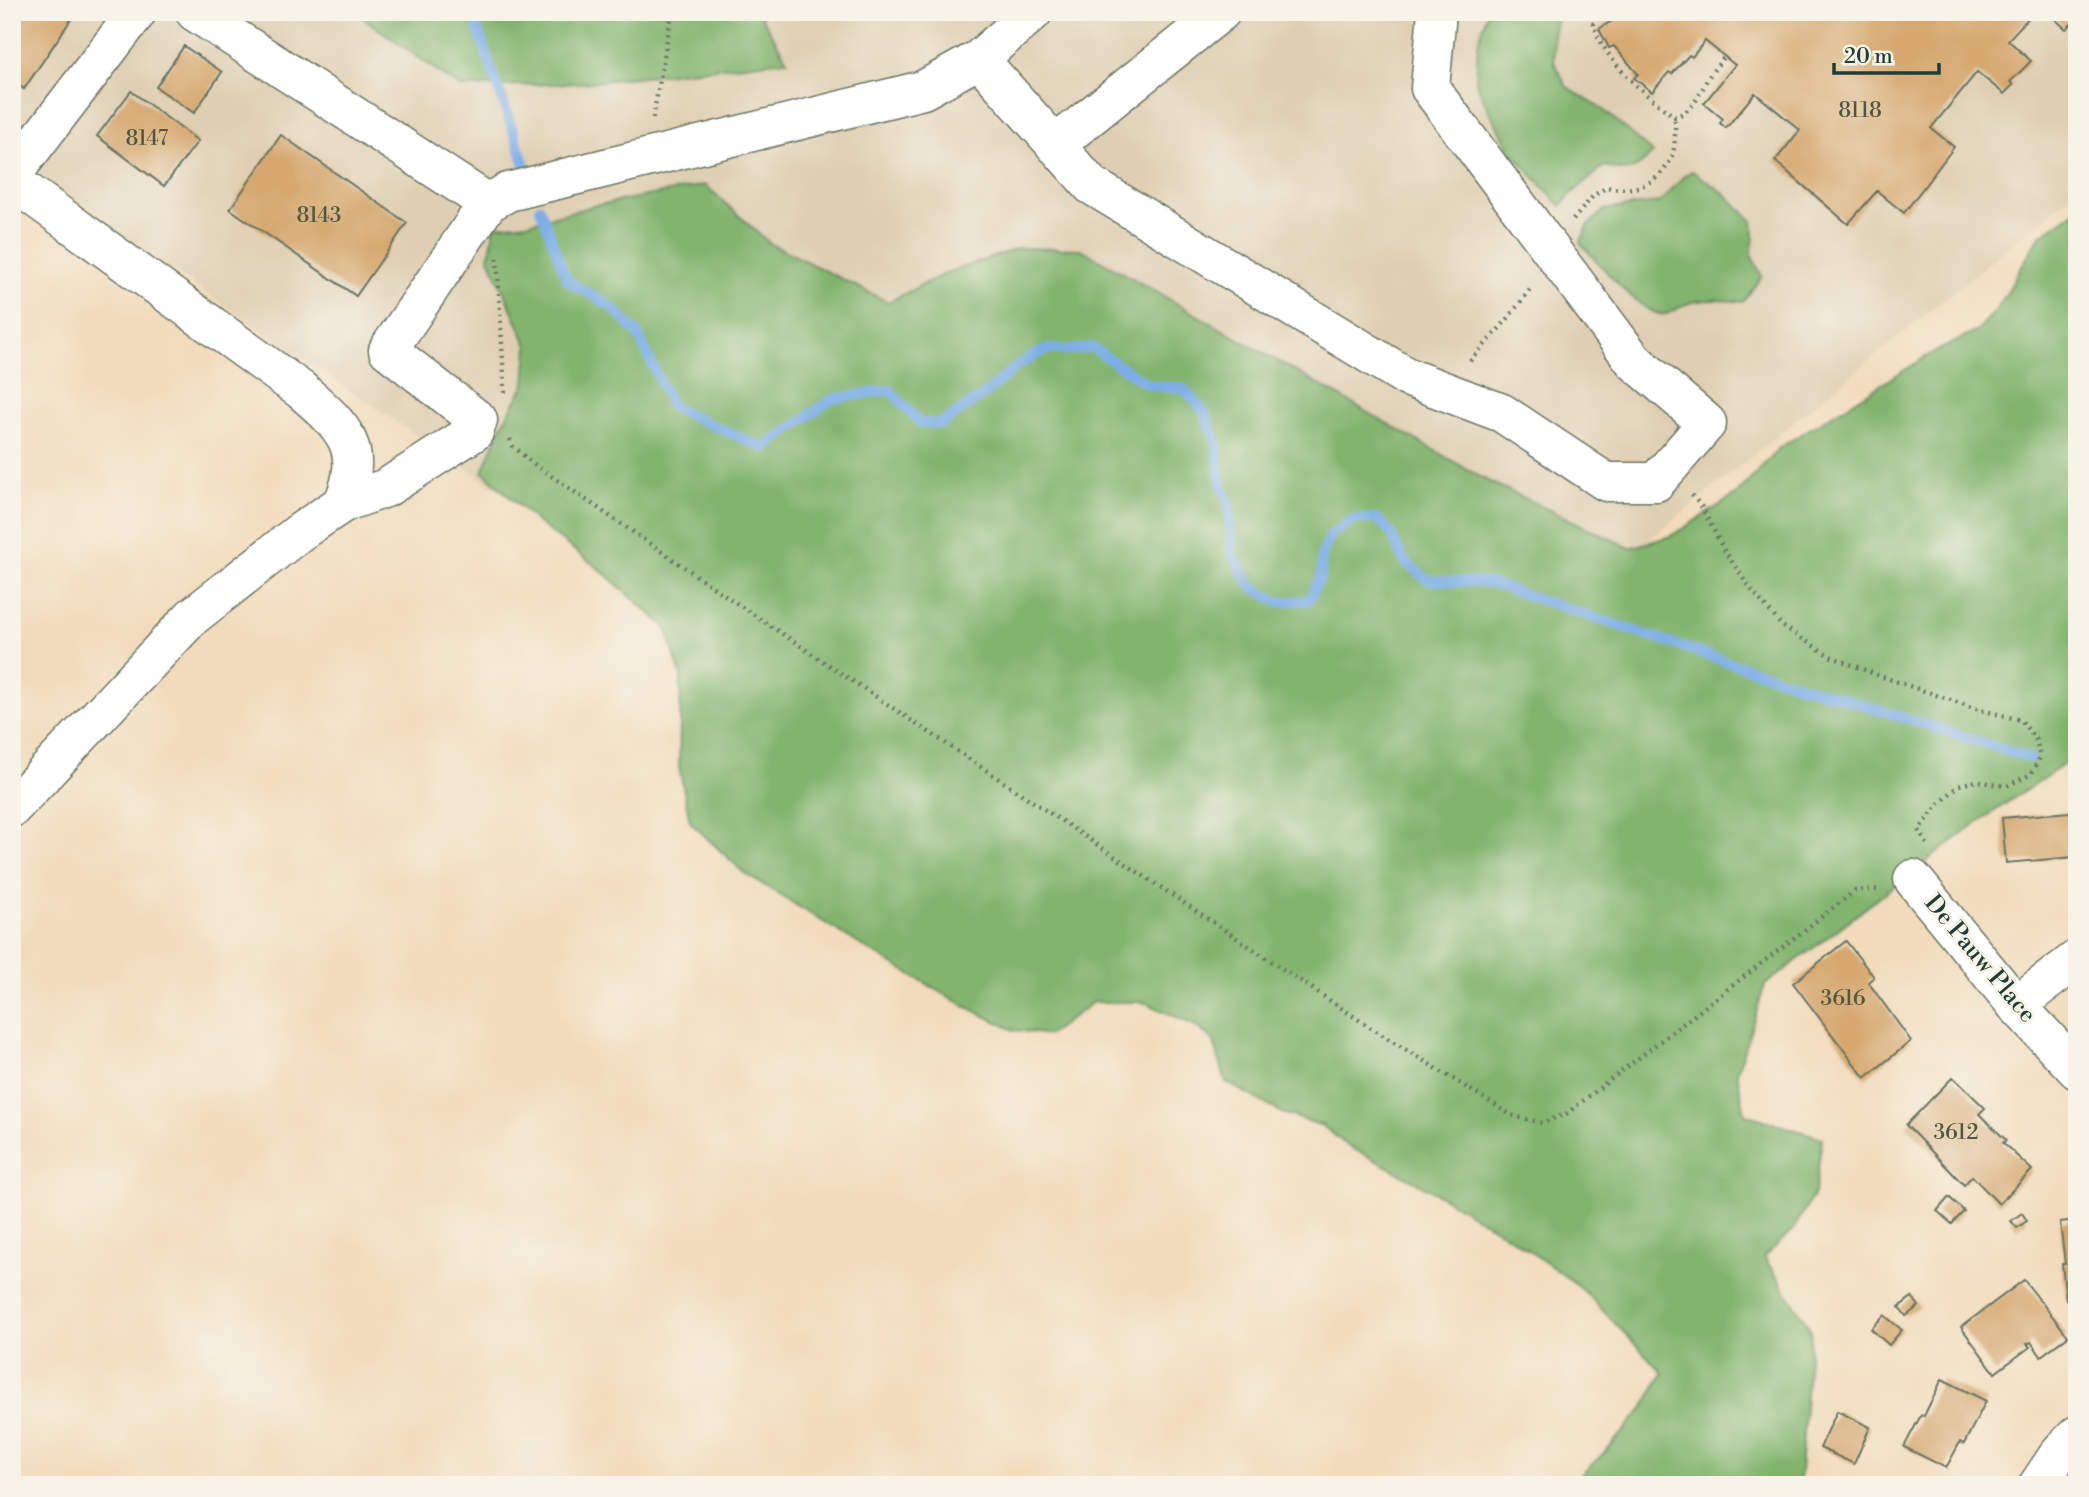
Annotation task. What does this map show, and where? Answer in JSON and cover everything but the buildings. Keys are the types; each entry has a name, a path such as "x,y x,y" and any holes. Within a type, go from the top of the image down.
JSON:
{"street":[{"path":"12,175 137,12"},
{"path":"195,12 488,203"},
{"path":"12,808 192,617 300,532 343,503 386,488 474,432 478,420 388,350 488,203 508,192 923,90 979,59 1033,12"},
{"path":"1055,145 1221,12"},
{"path":"979,59 1091,185 1407,377 1502,413 1606,482 1656,482 1707,423 1634,361 1430,88 1437,12"},
{"path":"12,181 302,390 338,422 353,454 352,482 343,503"},
{"name":"De Pauw Place","path":"1921,865 2016,1005 2077,1070"},
{"path":"2016,1005 2077,959"},
{"path":"2038,1485 2060,1452 2077,1435"}],"path":[{"path":"653,156 653,111 672,12"},
{"path":"1603,12 1593,24 1597,36 1620,69 1675,117 1696,103 1705,82 1725,56"},
{"path":"497,255 505,401"},
{"path":"510,436 513,446 531,462 751,613 1371,1028 1511,1115 1542,1123 1566,1114 1855,891 1892,888 1921,865 1919,830 1939,804 1959,785 1977,781 2007,786 2031,774 2040,757 2036,740 2021,720 1977,709 1880,676 1830,656 1782,626 1743,579 1724,550 1702,506 1668,468"}],"shaded area":[{"path":"12,12 2077,12 2077,191 1161,938 12,162"}],"green space":[{"path":"355,12 758,12 787,60 582,83 460,87"},
{"path":"1487,12 1558,12 1553,35 1554,61 1566,86 1606,112 1653,153 1631,170 1604,166 1561,206 1513,154 1476,82 1478,44"},
{"path":"1692,171 1724,193 1753,221 1751,255 1762,276 1743,302 1703,300 1686,304 1665,314 1656,313 1633,298 1580,243 1588,226 1604,210 1660,202"},
{"path":"705,185 769,243 888,302 946,273 1019,248 1081,249 1488,481 1630,548 1671,536 1737,494 1779,448 1927,356 1977,331 1997,309 2039,237 2077,210 2077,756 1978,822 1765,985 1737,1072 1745,1114 1822,1138 1815,1192 1793,1230 1764,1257 1811,1330 1799,1485 1570,1485 1605,1452 1642,1410 1663,1373 1579,1286 1511,1238 1413,1180 1346,1145 1323,1126 1282,1113 1226,1082 1214,1042 1198,1027 1144,1002 1093,1002 1049,1035 1014,1030 967,1007 872,952 744,873 690,822 679,767 681,676 666,627 598,568 538,523 483,472 500,429 525,384 528,346 489,258 495,226 528,223 593,206"}],"waterway":[{"path":"472,12 525,165"},
{"path":"540,208 567,280 612,307 638,334 672,407 764,448 832,399 890,390 920,423 941,424 985,394 1019,364 1047,349 1076,350 1091,347 1149,385 1184,389 1204,411 1217,444 1220,479 1230,509 1231,552 1251,586 1278,602 1309,600 1321,575 1322,553 1331,535 1354,519 1378,519 1391,533 1404,561 1428,580 1490,583 2030,758"}]}
